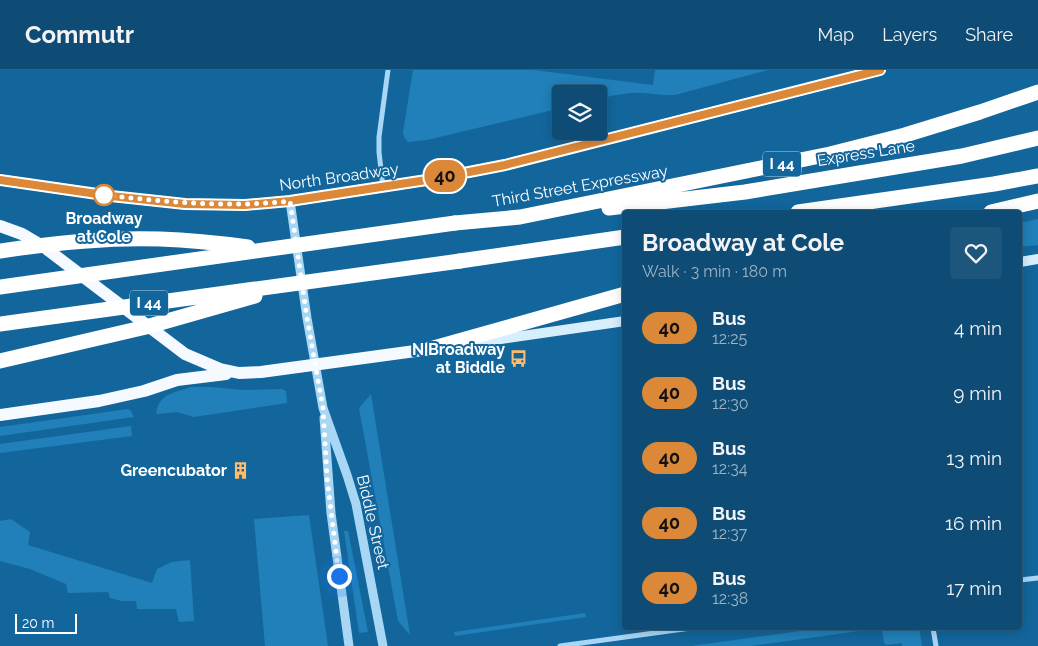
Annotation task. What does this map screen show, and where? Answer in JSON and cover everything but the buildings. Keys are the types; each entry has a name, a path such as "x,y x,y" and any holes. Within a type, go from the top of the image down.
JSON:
{"highway":[{"name":"Third Street Expressway","path":"0,287 455,223 520,218 830,154 905,135 1038,92"},
{"name":"Express Lane","path":"520,218 745,192 962,156 1038,138"},
{"path":"812,210 1038,176"},
{"path":"1000,210 1038,201"},
{"name":"I 44","path":"0,324 622,237"},
{"path":"0,251 77,242 160,239 269,249"},
{"path":"0,361 146,327 297,283"},
{"path":"430,349 622,295"}],"main road":[{"name":"North Broadway","path":"0,180 119,197 185,204 245,205 290,201 384,187 515,162 880,70"},
{"path":"0,226 22,234 44,247 185,354 220,369 239,373"},
{"path":"1022,262 1038,260"},
{"path":"0,415 124,396 193,377 315,365 622,321"}],"street":[{"path":"384,187 379,137 388,70"},
{"name":"Biddle Street","path":"290,201 323,408 331,513 349,646"},
{"name":"Biddle Street","path":"323,408 356,504 383,646"},
{"path":"1022,580 1038,578"},
{"path":"560,646 676,630"},
{"path":"933,630 936,646"}],"shaded area":[{"path":"413,70 534,70 653,85 655,70 768,70 675,95 631,93 607,97 607,85 552,85 552,110 427,140 408,142 403,132"},
{"path":"1038,219 1038,245 1022,247 1022,223"},
{"path":"191,387 244,390 282,389 286,391 287,403 194,417 177,412 156,414 160,402 164,398"},
{"path":"371,394 410,635 398,621 359,408"},
{"path":"128,409 134,417 0,436 0,427"},
{"path":"131,426 132,436 0,453 0,444"},
{"path":"309,515 328,646 265,646 254,519"},
{"path":"11,519 30,532 28,545 152,583 157,569 172,562 190,560 194,621 179,622 176,609 137,609 136,601 122,601 110,598 108,592 68,593 66,584 30,569 0,561 0,521"},
{"path":"344,531 348,531 368,632 359,633"},
{"path":"585,613 586,617 455,636 454,632"},
{"path":"808,630 867,630 751,646 691,646"},
{"path":"882,630 919,630 922,646 902,646 902,643 887,645 884,643"}],"bus line":[{"name":"40","path":"0,180 111,196 185,204 245,205 290,201 433,179 505,165 880,70"}],"place":[{"name":"Broadway at Cole","path":"104,195"},
{"name":"N Broadway at Biddle","path":"519,358"},
{"name":"Greencubator","path":"241,470"}],"route":[{"path":"104,195 185,204 245,205 290,201 307,318 323,408 327,478 339,576"}]}
